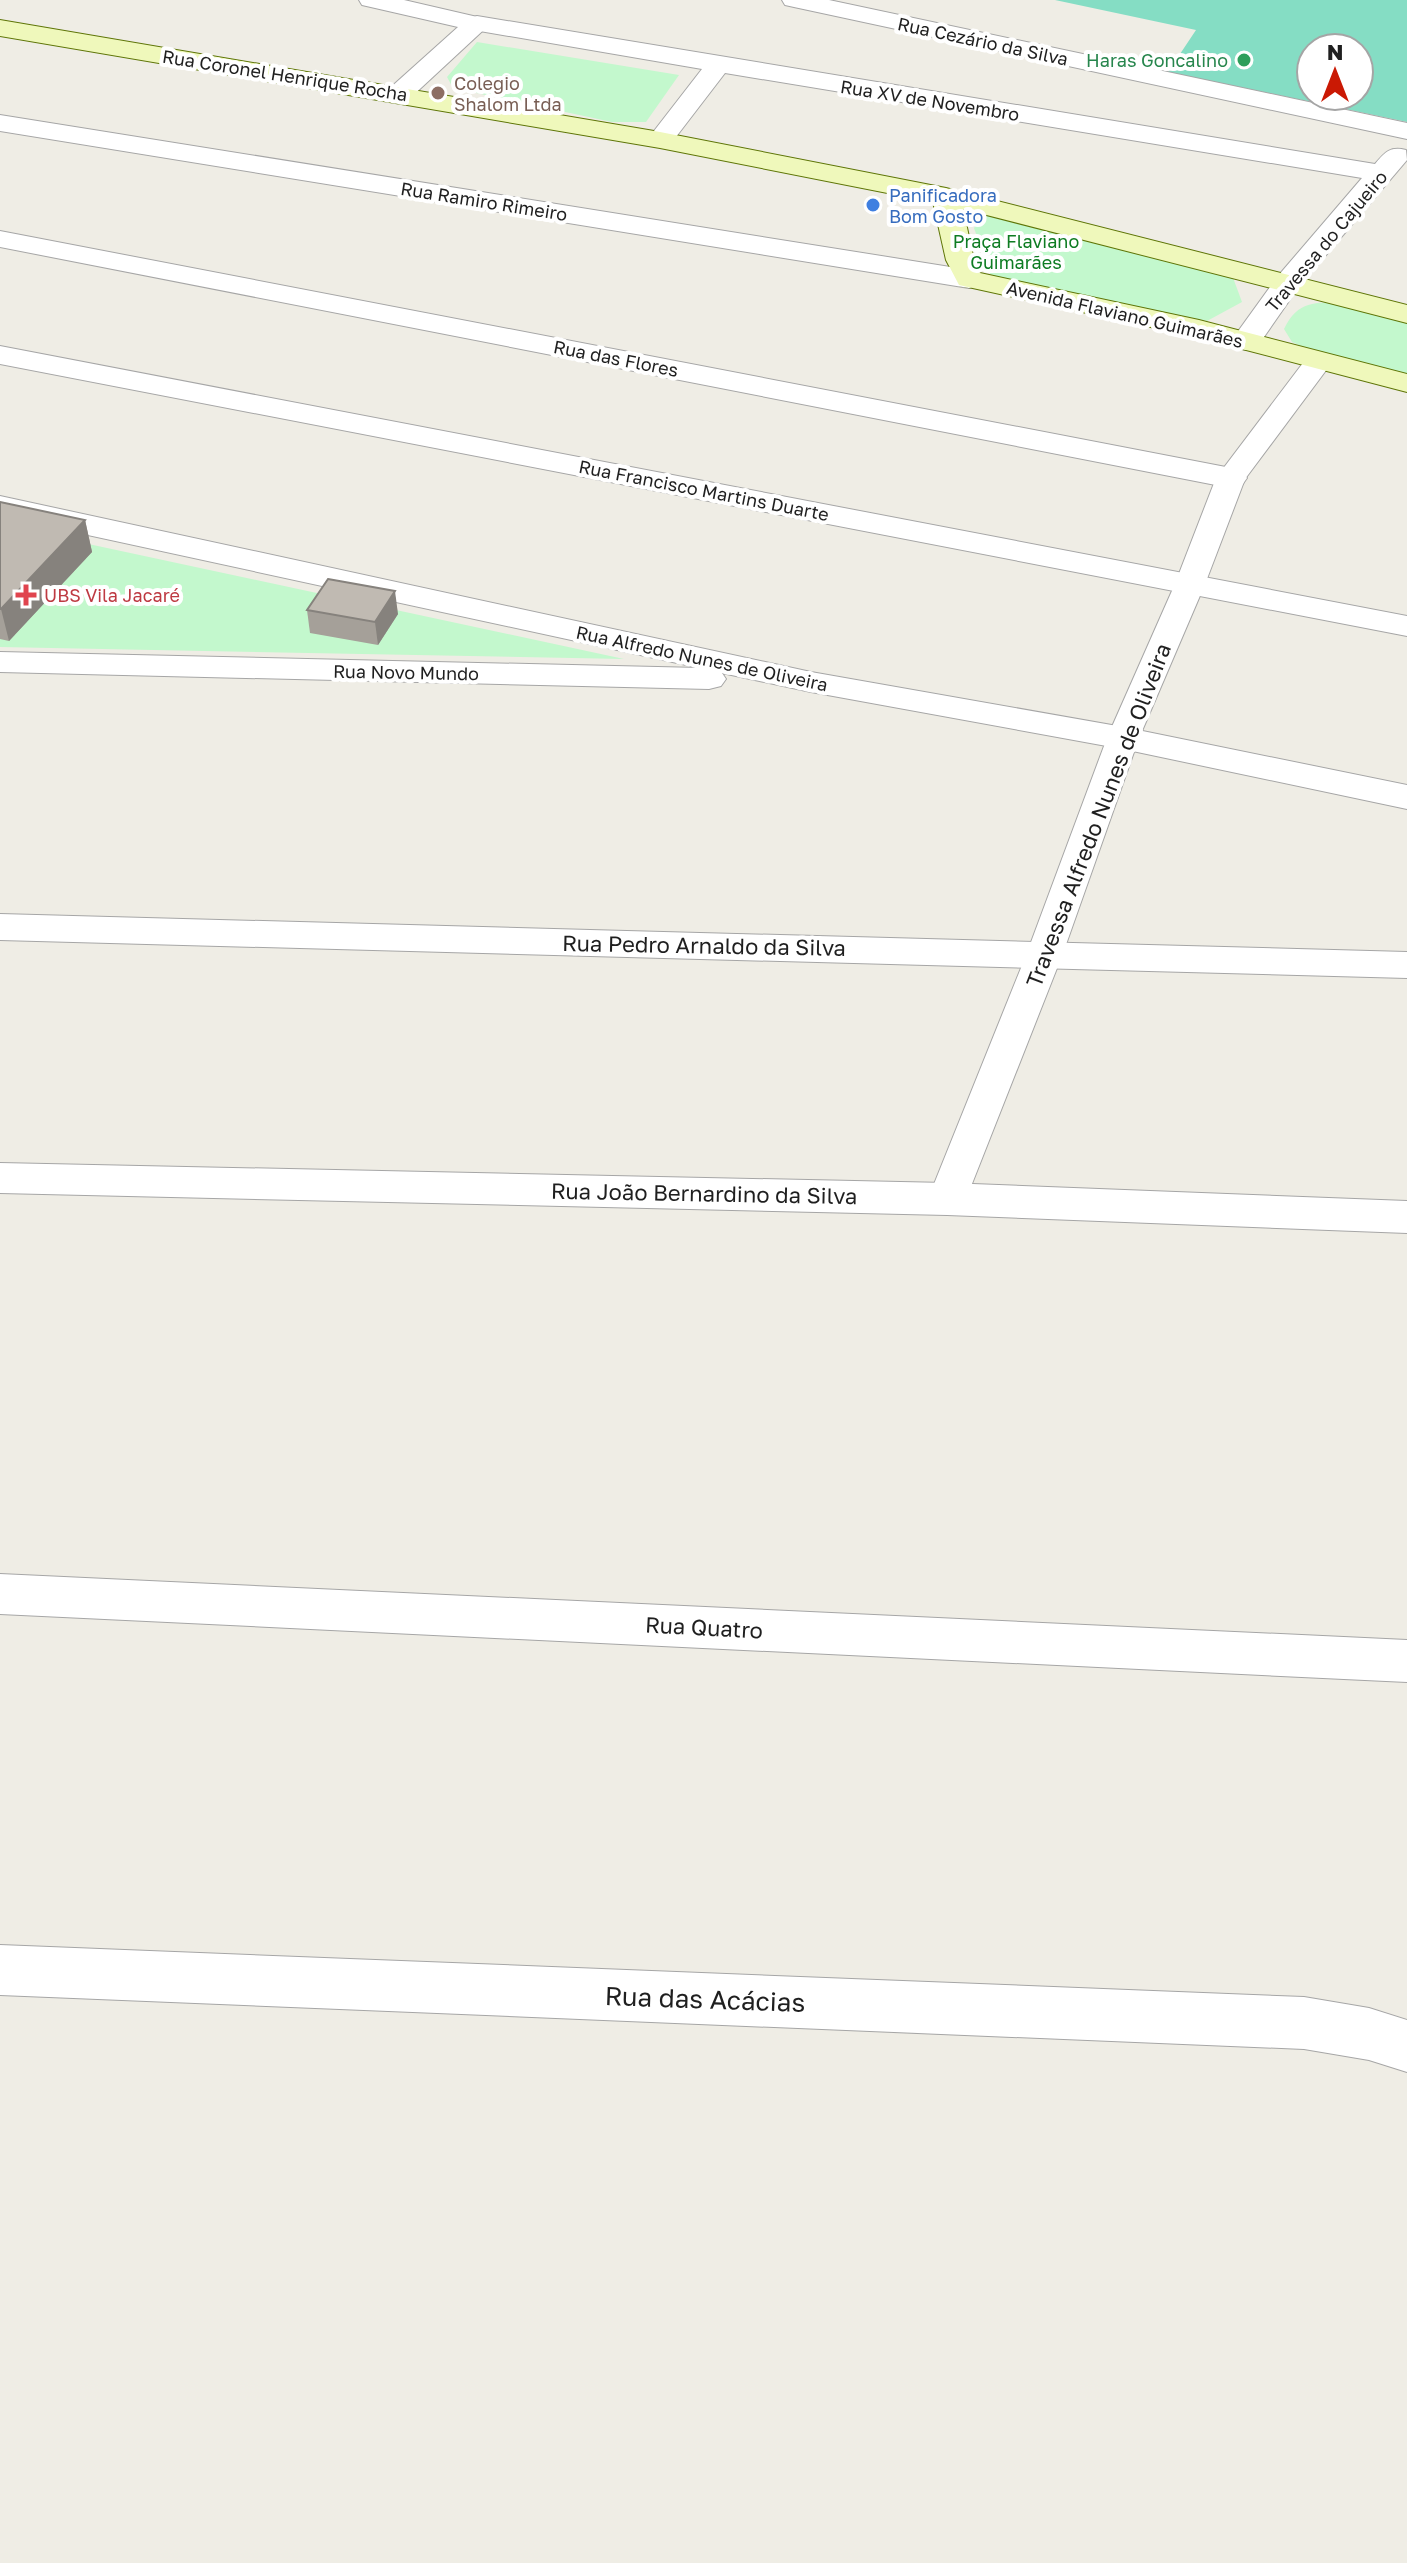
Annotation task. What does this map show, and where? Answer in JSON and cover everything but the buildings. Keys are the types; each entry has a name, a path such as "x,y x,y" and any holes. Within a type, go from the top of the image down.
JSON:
{"main road":[{"name":"Rua Coronel Henrique Rocha","path":"0,28 660,140 946,196"},
{"path":"969,279 960,260 946,196 1407,314"},
{"name":"Avenida Flaviano Guimarães","path":"969,279 1246,341 1407,383"}],"street":[{"name":"Rua XV de Novembro","path":"371,0 477,24 1382,173"},
{"name":"Rua Cezário da Silva","path":"794,0 1407,131"},
{"path":"399,94 477,24"},
{"path":"660,140 718,65"},
{"name":"Rua Ramiro Rimeiro","path":"0,123 969,279"},
{"name":"Travessa do Cajueiro","path":"1246,341 1288,282 1407,141"},
{"name":"Rua das Flores","path":"0,239 1231,478"},
{"name":"Rua Francisco Martins Duarte","path":"0,355 1407,626"},
{"name":"Rua Alfredo Nunes de Oliveira","path":"0,506 811,682 1123,738 1407,797"},
{"name":"Rua Novo Mundo","path":"0,662 811,682"},
{"name":"Rua Pedro Arnaldo da Silva","path":"0,927 1407,965"},
{"name":"Rua João Bernardino da Silva","path":"0,1178 947,1199 1407,1217"},
{"name":"Rua Quatro","path":"0,1594 1407,1661"},
{"name":"Rua das Acácias","path":"0,1970 1304,2023 1360,2032 1407,2046"}],"lane":[{"name":"Travessa Alfredo Nunes de Oliveira","path":"947,1199 1045,953 1123,738 1190,584 1231,478 1319,361"}],"green space":[{"name":"Haras Goncalino","path":"1055,0 1407,0 1407,122 1359,112 1375,112 1375,32 1295,32 1295,99 1168,72 1196,30"},
{"path":"477,42 679,75 646,122 612,122 453,88 447,77"},
{"name":"Praça Flaviano Guimarães","path":"984,214 1232,275 1242,302 1207,321 991,276 974,228"},
{"path":"1344,302 1407,322 1407,377 1312,351 1292,342 1284,329 1301,308 1316,303"},
{"path":"0,525 624,659 0,647"}],"place":[{"name":"Haras Goncalino","path":"1244,60"},
{"name":"Colegio Shalom Ltda","path":"438,93"},
{"name":"Panificadora Bom Gosto","path":"873,205"},
{"name":"UBS Vila Jacaré","path":"26,595"}]}
